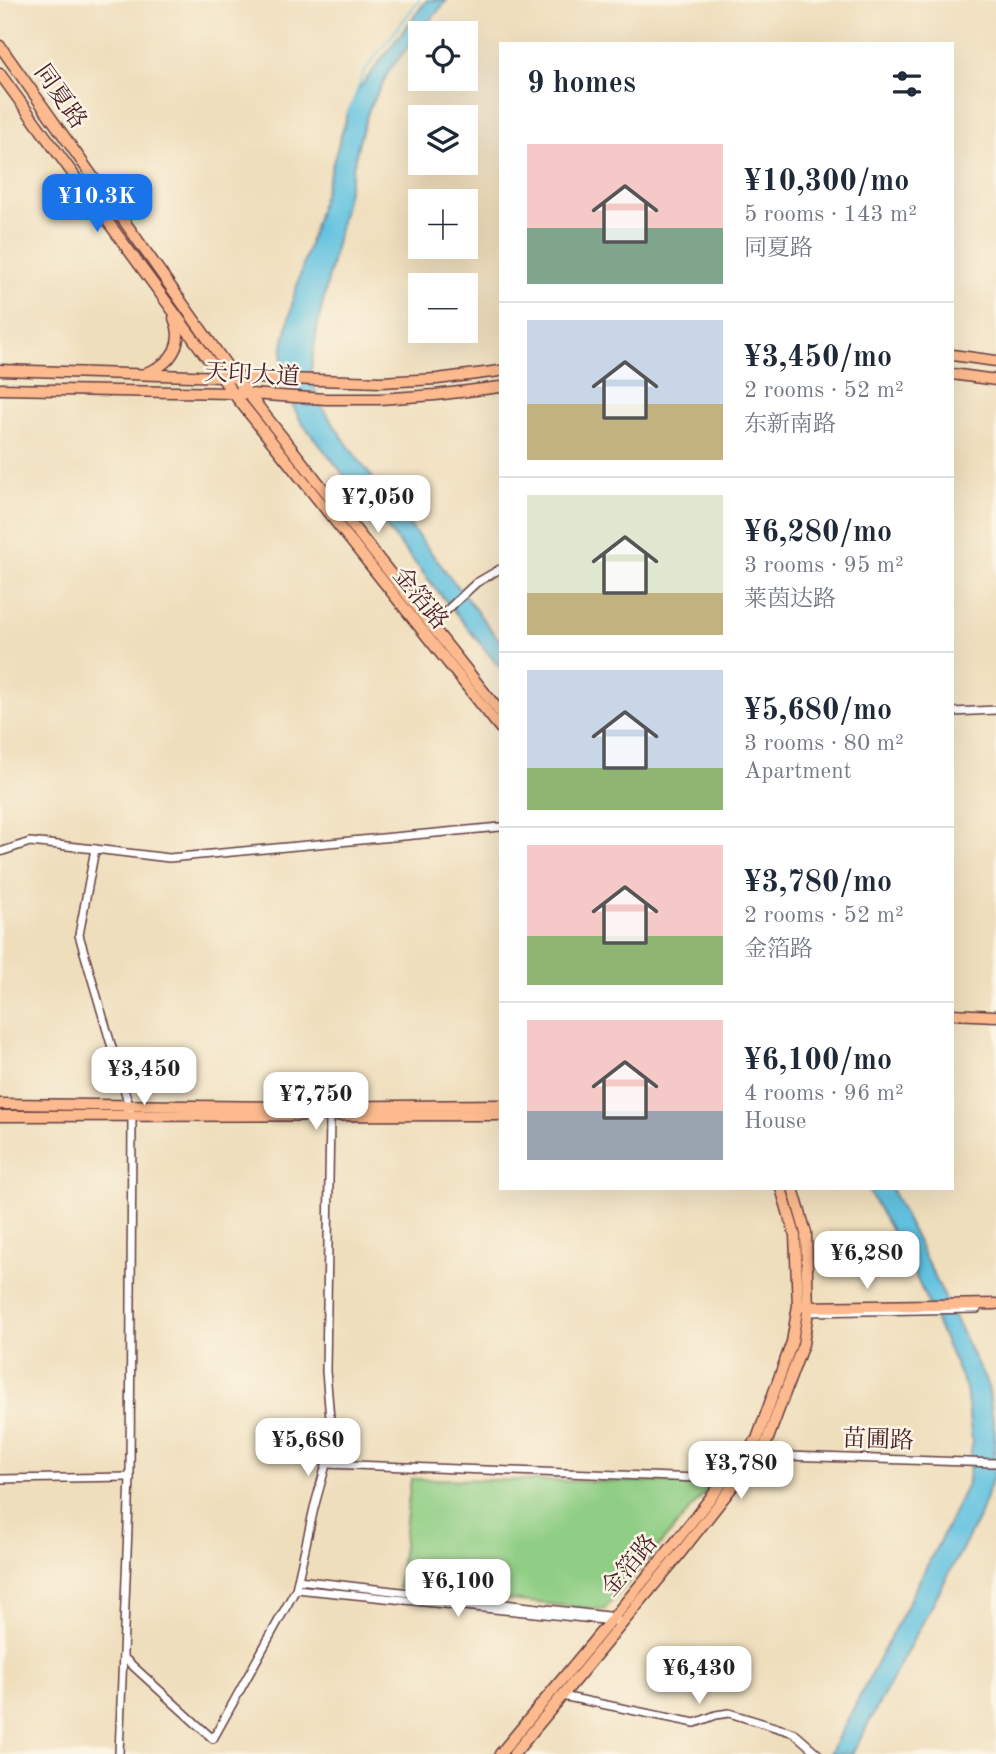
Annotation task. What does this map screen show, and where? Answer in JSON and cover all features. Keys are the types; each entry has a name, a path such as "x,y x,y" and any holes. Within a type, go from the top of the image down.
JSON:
{"main road":[{"name":"同夏路","path":"0,46 234,376"},
{"name":"同夏路","path":"0,74 233,393"},
{"path":"145,374 163,364 179,341 177,323 168,305"},
{"path":"954,355 996,361"},
{"name":"天印大道","path":"0,370 381,382 437,379 499,371"},
{"path":"954,374 996,380"},
{"name":"金箔路","path":"234,376 499,711"},
{"name":"天印大道","path":"0,388 233,393 326,399 435,396 499,387"},
{"name":"金箔路","path":"233,393 499,728"},
{"path":"954,1014 996,1016"},
{"path":"0,1104 131,1111 330,1116 499,1115"},
{"path":"0,1116 131,1111 499,1105"},
{"name":"金箔路","path":"514,1754 562,1696 757,1439 805,1309 795,1235 782,1190"},
{"name":"金箔路","path":"500,1754 766,1444 803,1344 806,1233 794,1190"},
{"path":"805,1309 939,1308 996,1304"},
{"path":"974,1307 996,1309"}],"street":[{"path":"430,626 476,583 499,570"},
{"path":"954,712 996,710"},
{"path":"0,852 30,842 169,858 499,827"},
{"path":"95,849 79,935 131,1111 130,1476 119,1754"},
{"path":"123,1657 213,1739 296,1588 332,1443 326,1371 330,1116"},
{"name":"苗圃路","path":"758,1455 996,1463"},
{"path":"327,1464 725,1479"},
{"path":"0,1479 130,1476"},
{"path":"298,1580 618,1619"},
{"path":"296,1588 618,1619"},
{"path":"562,1696 695,1723 729,1713 794,1733 817,1753"}],"green space":[{"path":"411,1479 713,1483 604,1610 398,1588"}],"water":[{"path":"427,0 447,0 430,21 411,21"},
{"path":"408,25 408,47 390,69 369,109 359,141 317,329 310,375 319,403 354,454 499,640 499,667 302,423 292,404 282,363 283,347 294,296 348,112 358,90"},
{"path":"868,1190 892,1190 988,1386 995,1433 994,1474 978,1519 852,1754 830,1754 968,1482 972,1442 966,1388 914,1272"}],"waterway":[{"path":"348,114 364,72 419,0"}]}
